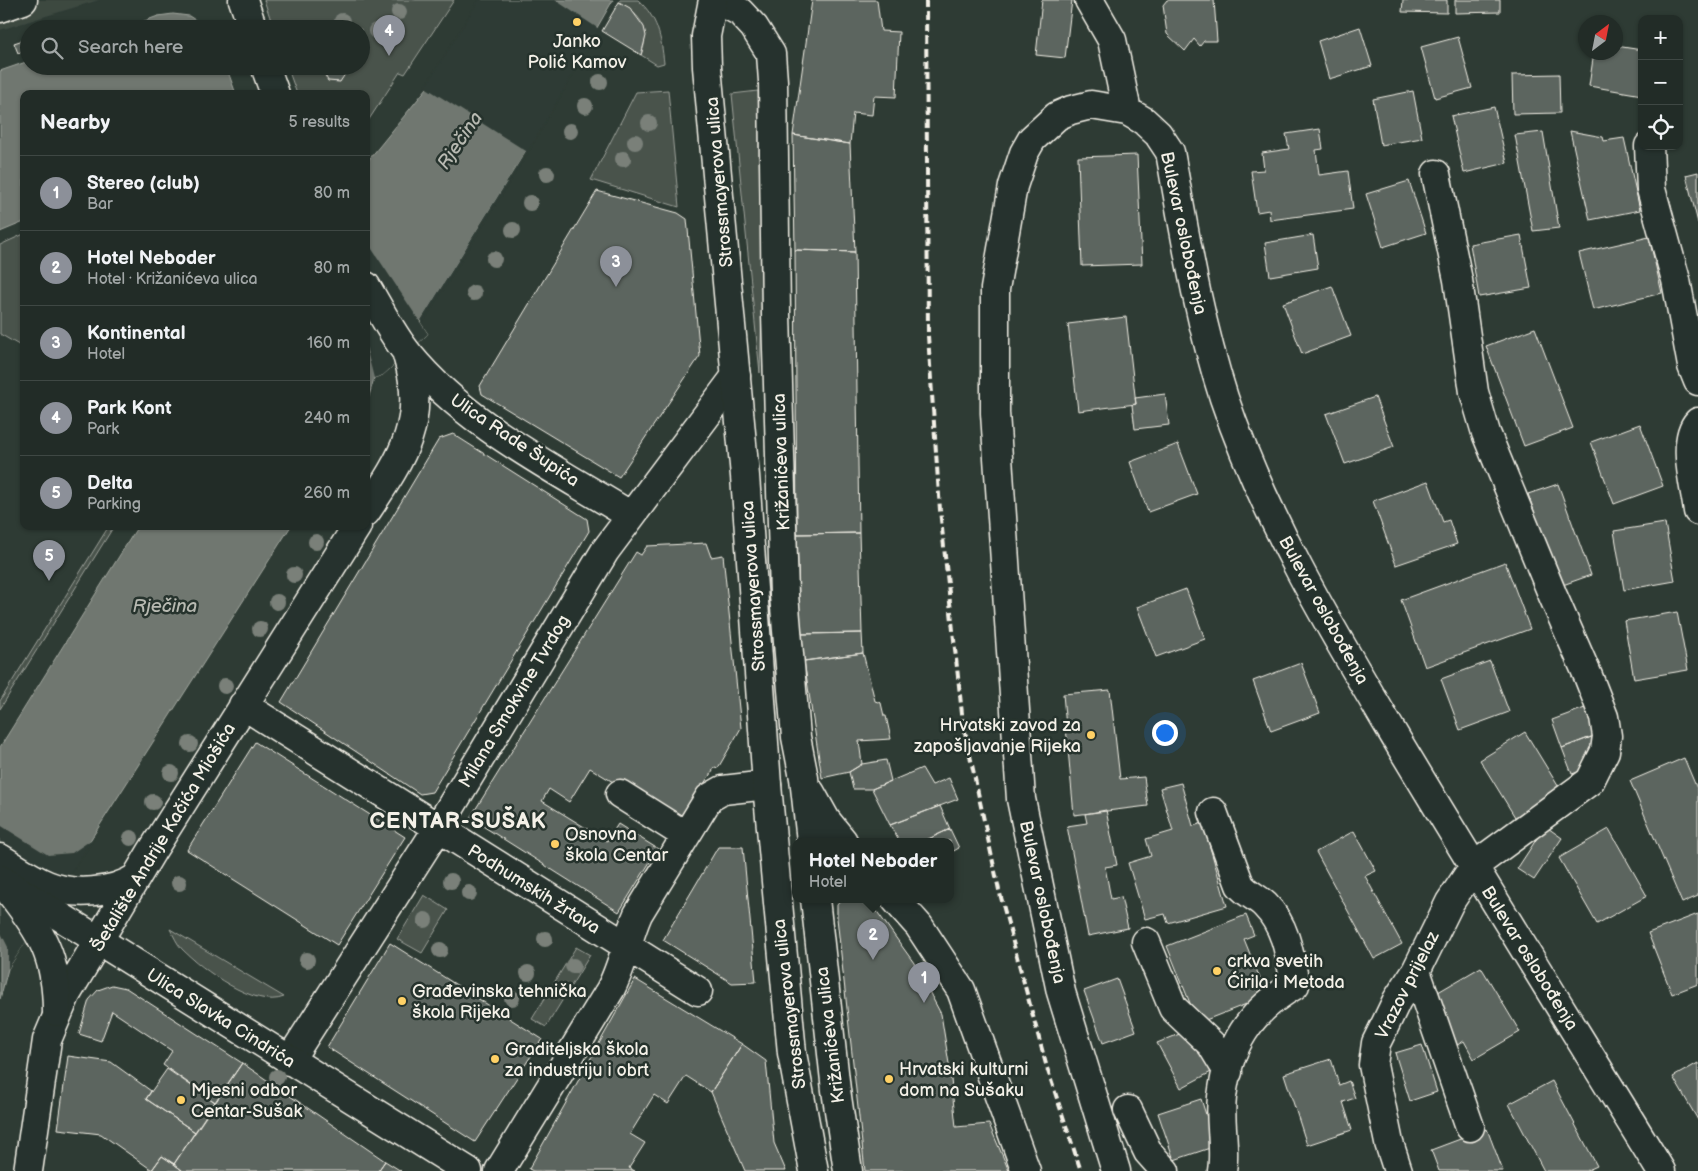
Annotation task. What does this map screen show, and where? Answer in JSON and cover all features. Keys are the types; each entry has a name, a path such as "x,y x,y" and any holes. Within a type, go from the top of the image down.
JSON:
{"street":[{"path":"0,8 23,0"},
{"path":"243,0 250,20"},
{"name":"Strossmayerova ulica","path":"713,0 706,36 707,67 755,594 767,785 792,1053 814,1171"},
{"name":"Križanićeva ulica","path":"718,0 740,12 754,27 771,54 784,595 796,737 804,778 811,838"},
{"path":"1089,0 1112,40 1127,112"},
{"path":"269,75 274,90"},
{"name":"Bulevar oslobođenja","path":"1116,1171 1061,992 1022,799 995,413 995,289 1013,186 1024,153 1032,139 1056,116 1091,105 1127,112 1144,121 1158,134 1170,152 1204,330 1225,400 1264,499 1322,613 1661,1171"},
{"path":"1649,150 1652,189 1676,280 1692,366 1698,381"},
{"path":"1436,174 1458,280 1474,392 1486,433 1604,716 1607,736 1605,751 1590,781 1474,866"},
{"path":"370,293 407,353 415,379 416,395 410,431 402,454 370,506"},
{"name":"Ulica Rade Šupića","path":"407,353 456,404 631,516"},
{"name":"Milana Smokvine Tvrdog","path":"289,1061 438,828 604,551 736,376"},
{"path":"1698,422 1694,426 1689,443 1698,511"},
{"name":"Šetalište Andrije Kačića Miošića","path":"28,1171 46,1040 57,1012 136,878 354,530"},
{"name":"Podhumskih žrtava","path":"243,705 613,938 627,944 698,991"},
{"path":"804,778 826,820 841,838"},
{"path":"499,1171 610,990 624,959 627,944 638,914 709,798 723,790 767,785"},
{"path":"620,794 685,835"},
{"path":"1212,812 1240,885 1247,893 1264,904 1288,942 1295,985 1273,998 1256,1013 1245,1028 1228,1072 1222,1098 1224,1157 1222,1171"},
{"path":"0,858 36,880 48,908 57,1012"},
{"name":"Vrazov prijelaz","path":"1398,1171 1389,1142 1373,1064 1376,1043 1397,1000 1416,971 1450,902 1474,866"},
{"path":"48,908 127,884 136,878"},
{"name":"Ulica Slavka Cindrića","path":"0,880 48,908 289,1061 468,1171"},
{"name":"Križanićeva ulica","path":"816,903 849,1116 848,1171"},
{"path":"899,903 919,926 961,990 1026,1171"},
{"path":"1146,942 1174,1008 1211,1044 1228,1072"},
{"path":"1416,971 1470,1127"},
{"path":"1128,1110 1148,1152 1165,1171"}],"shaded area":[{"path":"0,0 99,0 33,20 20,20 20,24 0,30"},
{"path":"264,0 454,0 405,74 400,72 370,118 370,90 296,90 290,75 370,75 370,20 271,20"},
{"path":"620,0 638,0 650,14 660,36 664,63 657,65 641,55 645,38 642,24 634,13 619,2"},
{"path":"668,90 679,207 591,180 636,92"},
{"path":"758,91 762,307 760,373 732,94"},
{"path":"20,236 20,346 0,334 0,245"},
{"path":"107,530 112,530 0,709 0,701"},
{"path":"424,895 448,910 422,953 397,939"},
{"path":"170,929 284,997 272,999 259,997 230,985 202,967 182,949"},
{"path":"576,947 590,955 546,1027 532,1019"}],"water":[{"name":"Rječina","path":"482,0 613,0 526,151 420,322 428,334 383,375 374,378 370,392 370,158 427,88"},
{"path":"173,14 189,16 195,20 147,20"},
{"path":"20,64 20,75 229,75 235,90 20,90 20,224 0,232 0,71"},
{"name":"Rječina","path":"136,530 288,530 8,969 0,999 0,747"}],"pier":[{"path":"479,0 555,0 599,29 528,152 423,322 421,320 526,151 425,87"},
{"path":"370,246 428,334 383,375 374,378 370,362"},
{"path":"0,825 48,855 72,853 94,838 8,969 8,947 0,931"}],"building":[{"path":"812,0 877,0 881,31 899,32 896,97 874,96 872,115 853,113 850,144 793,135"},
{"path":"1042,0 1072,0 1065,58 1036,55"},
{"path":"1167,0 1214,0 1217,41 1204,41 1200,46 1194,39 1185,51 1167,34 1163,5"},
{"path":"1403,0 1447,0 1447,13 1402,12"},
{"path":"1455,0 1500,0 1500,12 1455,13"},
{"path":"619,2 630,8 644,27 646,36 641,55 602,31"},
{"path":"1360,27 1372,66 1329,79 1318,41"},
{"path":"1458,37 1472,88 1435,98 1421,47"},
{"path":"20,41 20,52 18,53 14,43"},
{"path":"1623,47 1638,49 1638,94 1589,86 1593,60 1623,60"},
{"path":"1559,74 1560,113 1513,114 1512,75"},
{"path":"325,75 344,75 340,82 328,81"},
{"path":"1413,91 1422,138 1381,145 1373,99"},
{"path":"1494,107 1507,163 1464,173 1451,116"},
{"path":"1320,129 1323,149 1316,150 1319,175 1348,171 1353,209 1270,220 1269,210 1257,212 1251,171 1264,170 1262,153 1289,149 1286,134"},
{"path":"1570,131 1603,137 1604,141 1624,138 1640,210 1590,220"},
{"path":"1543,132 1559,228 1533,231 1515,135"},
{"path":"793,135 850,144 855,252 795,250"},
{"path":"1137,155 1142,264 1082,266 1078,157"},
{"path":"1698,172 1698,223 1686,175"},
{"path":"1409,181 1426,233 1383,247 1366,194"},
{"path":"597,191 678,213 687,219 700,356 619,477 482,394 480,386"},
{"path":"1313,235 1318,268 1270,276 1265,243"},
{"path":"1521,235 1531,288 1479,297 1470,244"},
{"path":"1649,237 1662,293 1593,310 1579,253"},
{"path":"795,250 855,252 859,533 797,534"},
{"path":"1332,286 1351,336 1302,354 1283,303"},
{"path":"1126,317 1136,404 1078,411 1068,324"},
{"path":"1535,328 1573,428 1524,446 1486,346"},
{"path":"1165,394 1169,425 1135,429 1132,405 1136,404 1135,398"},
{"path":"1375,397 1394,447 1345,464 1326,414"},
{"path":"1640,424 1663,486 1614,504 1591,442"},
{"path":"453,434 587,519 589,531 432,792 420,794 281,702 439,439"},
{"path":"1178,444 1197,494 1148,512 1130,462"},
{"path":"1428,481 1443,522 1449,520 1457,544 1396,565 1373,501"},
{"path":"1558,484 1591,575 1560,586 1528,494"},
{"path":"1665,523 1675,581 1624,590 1614,531"},
{"path":"859,533 862,633 800,634 797,534"},
{"path":"706,543 711,557 723,555 741,728 718,768 715,767 679,822 590,768 569,802 549,789 542,801 607,841 618,824 658,849 619,912 470,818 636,552 641,555 647,546"},
{"path":"1505,562 1530,629 1425,667 1401,600"},
{"path":"1186,589 1205,639 1156,657 1137,607"},
{"path":"1677,612 1688,670 1634,679 1624,621"},
{"path":"862,633 863,653 804,661 800,634"},
{"path":"863,653 875,701 881,703 891,739 859,741 862,764 849,772 822,778 804,661"},
{"path":"1490,661 1509,712 1460,730 1441,679"},
{"path":"1301,663 1320,713 1271,731 1253,681"},
{"name":"Hrvatski zavod za zapošljavanje Rijeka","path":"1110,690 1120,779 1144,777 1148,806 1074,815 1063,694"},
{"path":"1593,705 1602,733 1562,748 1552,720"},
{"path":"1525,732 1563,794 1518,822 1480,760"},
{"path":"1602,733 1584,770 1572,774 1562,748"},
{"path":"255,742 405,837 337,945 187,850"},
{"path":"1684,758 1698,791 1698,896 1682,903 1630,781"},
{"path":"886,760 891,781 872,789 853,789 849,772 862,764"},
{"path":"922,768 932,785 949,778 958,799 890,825 872,789"},
{"path":"1181,783 1193,826 1203,823 1227,906 1168,923 1165,914 1145,919 1128,863 1151,856 1146,839 1173,831 1160,788"},
{"path":"940,806 950,829 930,838 897,838 890,825"},
{"path":"1106,810 1117,865 1105,867 1111,899 1121,897 1128,928 1088,936 1067,826 1087,823 1085,814"},
{"path":"1545,826 1562,838 1534,880 1517,869"},
{"path":"950,829 959,848 954,851 954,838 930,838"},
{"path":"1609,829 1647,896 1597,924 1559,858"},
{"path":"1354,831 1376,871 1365,876 1402,944 1374,959 1316,852"},
{"path":"718,847 743,847 756,982 732,983 663,940"},
{"path":"839,903 871,903 914,963 941,1014 950,1070 956,1127 989,1124 1009,1171 865,1171 837,905"},
{"path":"1698,914 1698,984 1672,994 1648,933"},
{"name":"crkva svetih Ćirila i Metoda","path":"1246,915 1254,935 1244,939 1267,996 1198,1023 1167,946"},
{"path":"390,943 542,1039 475,1142 327,1047"},
{"path":"1481,967 1520,1032 1474,1059 1464,1041 1454,1047 1433,995"},
{"path":"635,979 742,1044 711,1092 686,1076 668,1104 654,1095 630,1134 645,1143 629,1168 635,1171 533,1171 529,1169"},
{"path":"1117,979 1136,1031 1103,1043 1084,991"},
{"path":"112,985 126,988 242,1063 215,1102 163,1065 172,1051 112,1011 101,1041 79,1034 89,1000 98,990"},
{"path":"1182,1033 1215,1070 1181,1088 1157,1043"},
{"path":"742,1044 766,1061 774,1143 786,1171 745,1171 711,1092"},
{"path":"1422,1045 1437,1092 1410,1101 1395,1053"},
{"path":"68,1056 111,1062 151,1091 146,1099 195,1132 174,1164 162,1156 152,1170 101,1134 58,1129"},
{"path":"1331,1059 1339,1085 1349,1081 1355,1098 1343,1102 1352,1130 1307,1145 1284,1074"},
{"path":"242,1063 385,1161 378,1171 183,1171 174,1164"},
{"path":"1698,1063 1698,1120 1673,1077"},
{"name":"Mjesni odbor Centar-Sušak","path":"167,1069 215,1102 195,1132 146,1099"},
{"path":"1552,1081 1597,1166 1586,1171 1544,1171 1509,1104"},
{"path":"1201,1099 1216,1146 1174,1160 1158,1113"},
{"path":"1487,1129 1503,1171 1439,1171 1431,1150"},
{"path":"162,1156 174,1164 183,1171 151,1171"},
{"path":"385,1161 401,1171 378,1171"}],"railway":[{"path":"926,0 928,336 940,510 963,723 999,890 1047,1068 1081,1171"}],"place":[{"name":"Janko Polić Kamov","path":"577,22"},
{"name":"Park Kont","path":"389,56"},
{"name":"Kontinental","path":"616,287"},
{"name":"Delta","path":"49,581"},
{"name":"Hrvatski zavod za zapošljavanje Rijeka","path":"1091,735"},
{"name":"Osnovna škola Centar","path":"555,844"},
{"name":"Hotel Neboder","path":"873,960"},
{"name":"crkva svetih Ćirila i Metoda","path":"1217,971"},
{"name":"Građevinska tehnička škola Rijeka","path":"402,1001"},
{"name":"Stereo (club)","path":"924,1003"},
{"name":"Graditeljska škola za industriju i obrt","path":"495,1059"},
{"name":"Hrvatski kulturni dom na Sušaku","path":"889,1079"},
{"name":"Mjesni odbor Centar-Sušak","path":"181,1100"}],"district":[{"name":"CENTAR-SUŠAK","path":"458,820"}]}
